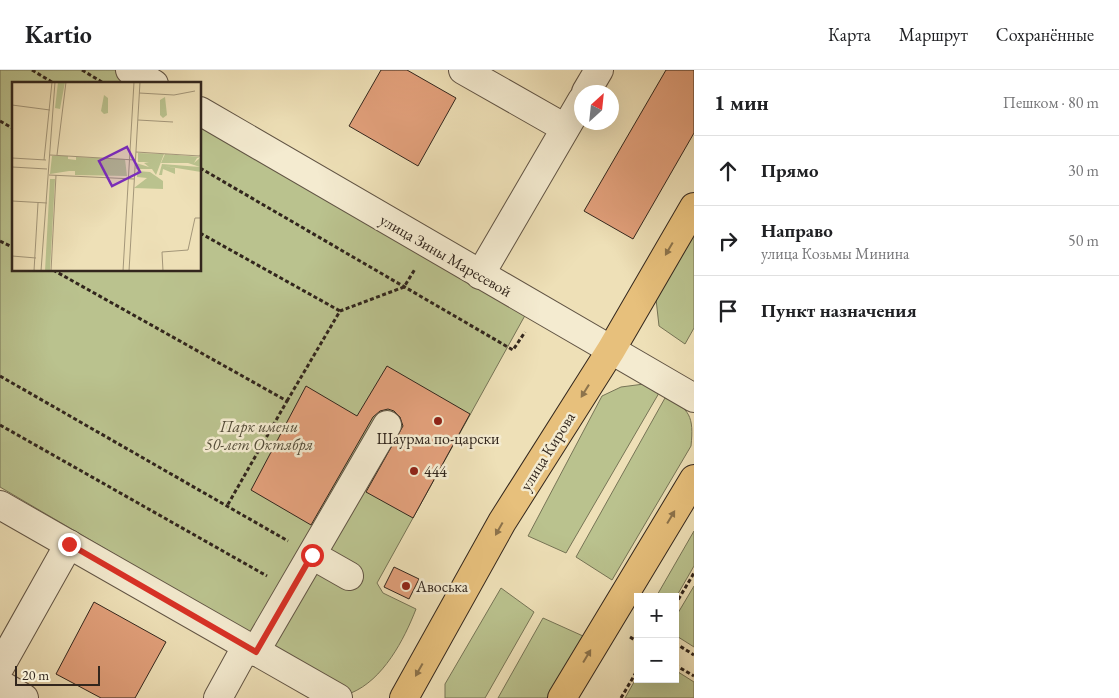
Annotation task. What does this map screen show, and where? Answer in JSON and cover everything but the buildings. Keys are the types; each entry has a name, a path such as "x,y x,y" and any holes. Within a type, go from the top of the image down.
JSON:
{"main road":[{"name":"улица Кирова","path":"404,698 502,522 611,350 694,207"},
{"path":"562,698 694,479"}],"street":[{"path":"130,70 151,82"},
{"path":"463,70 565,128"},
{"path":"590,85 599,70"},
{"name":"улица Зины Маресевой","path":"201,112 694,398"},
{"path":"480,275 574,113"},
{"path":"218,698 291,590 387,425"},
{"path":"0,505 338,698"},
{"path":"0,667 69,544"},
{"path":"312,555 349,576"},
{"path":"0,684 24,698"}],"path":[{"path":"32,70 53,82"},
{"path":"82,70 102,82"},
{"path":"0,121 12,128"},
{"path":"201,169 513,350 525,332"},
{"path":"201,234 340,311"},
{"path":"0,241 12,247"},
{"path":"227,506 340,311 404,287 416,267"},
{"path":"54,271 287,401"},
{"path":"0,376 312,555"},
{"path":"0,425 291,590"},
{"path":"679,598 694,573"},
{"path":"679,646 694,655"},
{"path":"679,667 694,676"},
{"path":"621,698 634,676"}],"green space":[{"name":"Парк имени 50-лет Октября","path":"0,70 118,70 138,82 12,82 12,271 201,271 201,119 528,310 377,583 383,593 416,609 399,646 373,679 351,693 0,487"},
{"path":"694,234 694,328 685,344 659,326 656,299"},
{"path":"644,384 659,393 566,553 528,536 602,396 621,387"},
{"path":"665,398 680,406 689,415 692,428 691,446 612,580 576,557"},
{"path":"694,531 694,566 678,593 658,593"},
{"path":"694,586 694,647 679,638 679,611"},
{"path":"501,588 534,612 485,698 445,698 445,684"},
{"path":"543,618 583,636 547,698 498,698"},
{"path":"679,673 694,682 694,698 625,698 634,682 679,683"}],"place":[{"name":"Шаурма по-царски","path":"438,421"},
{"name":"444","path":"414,471"},
{"name":"Авоська","path":"406,586"}],"route":[{"path":"69,544 256,652 312,555"}]}
